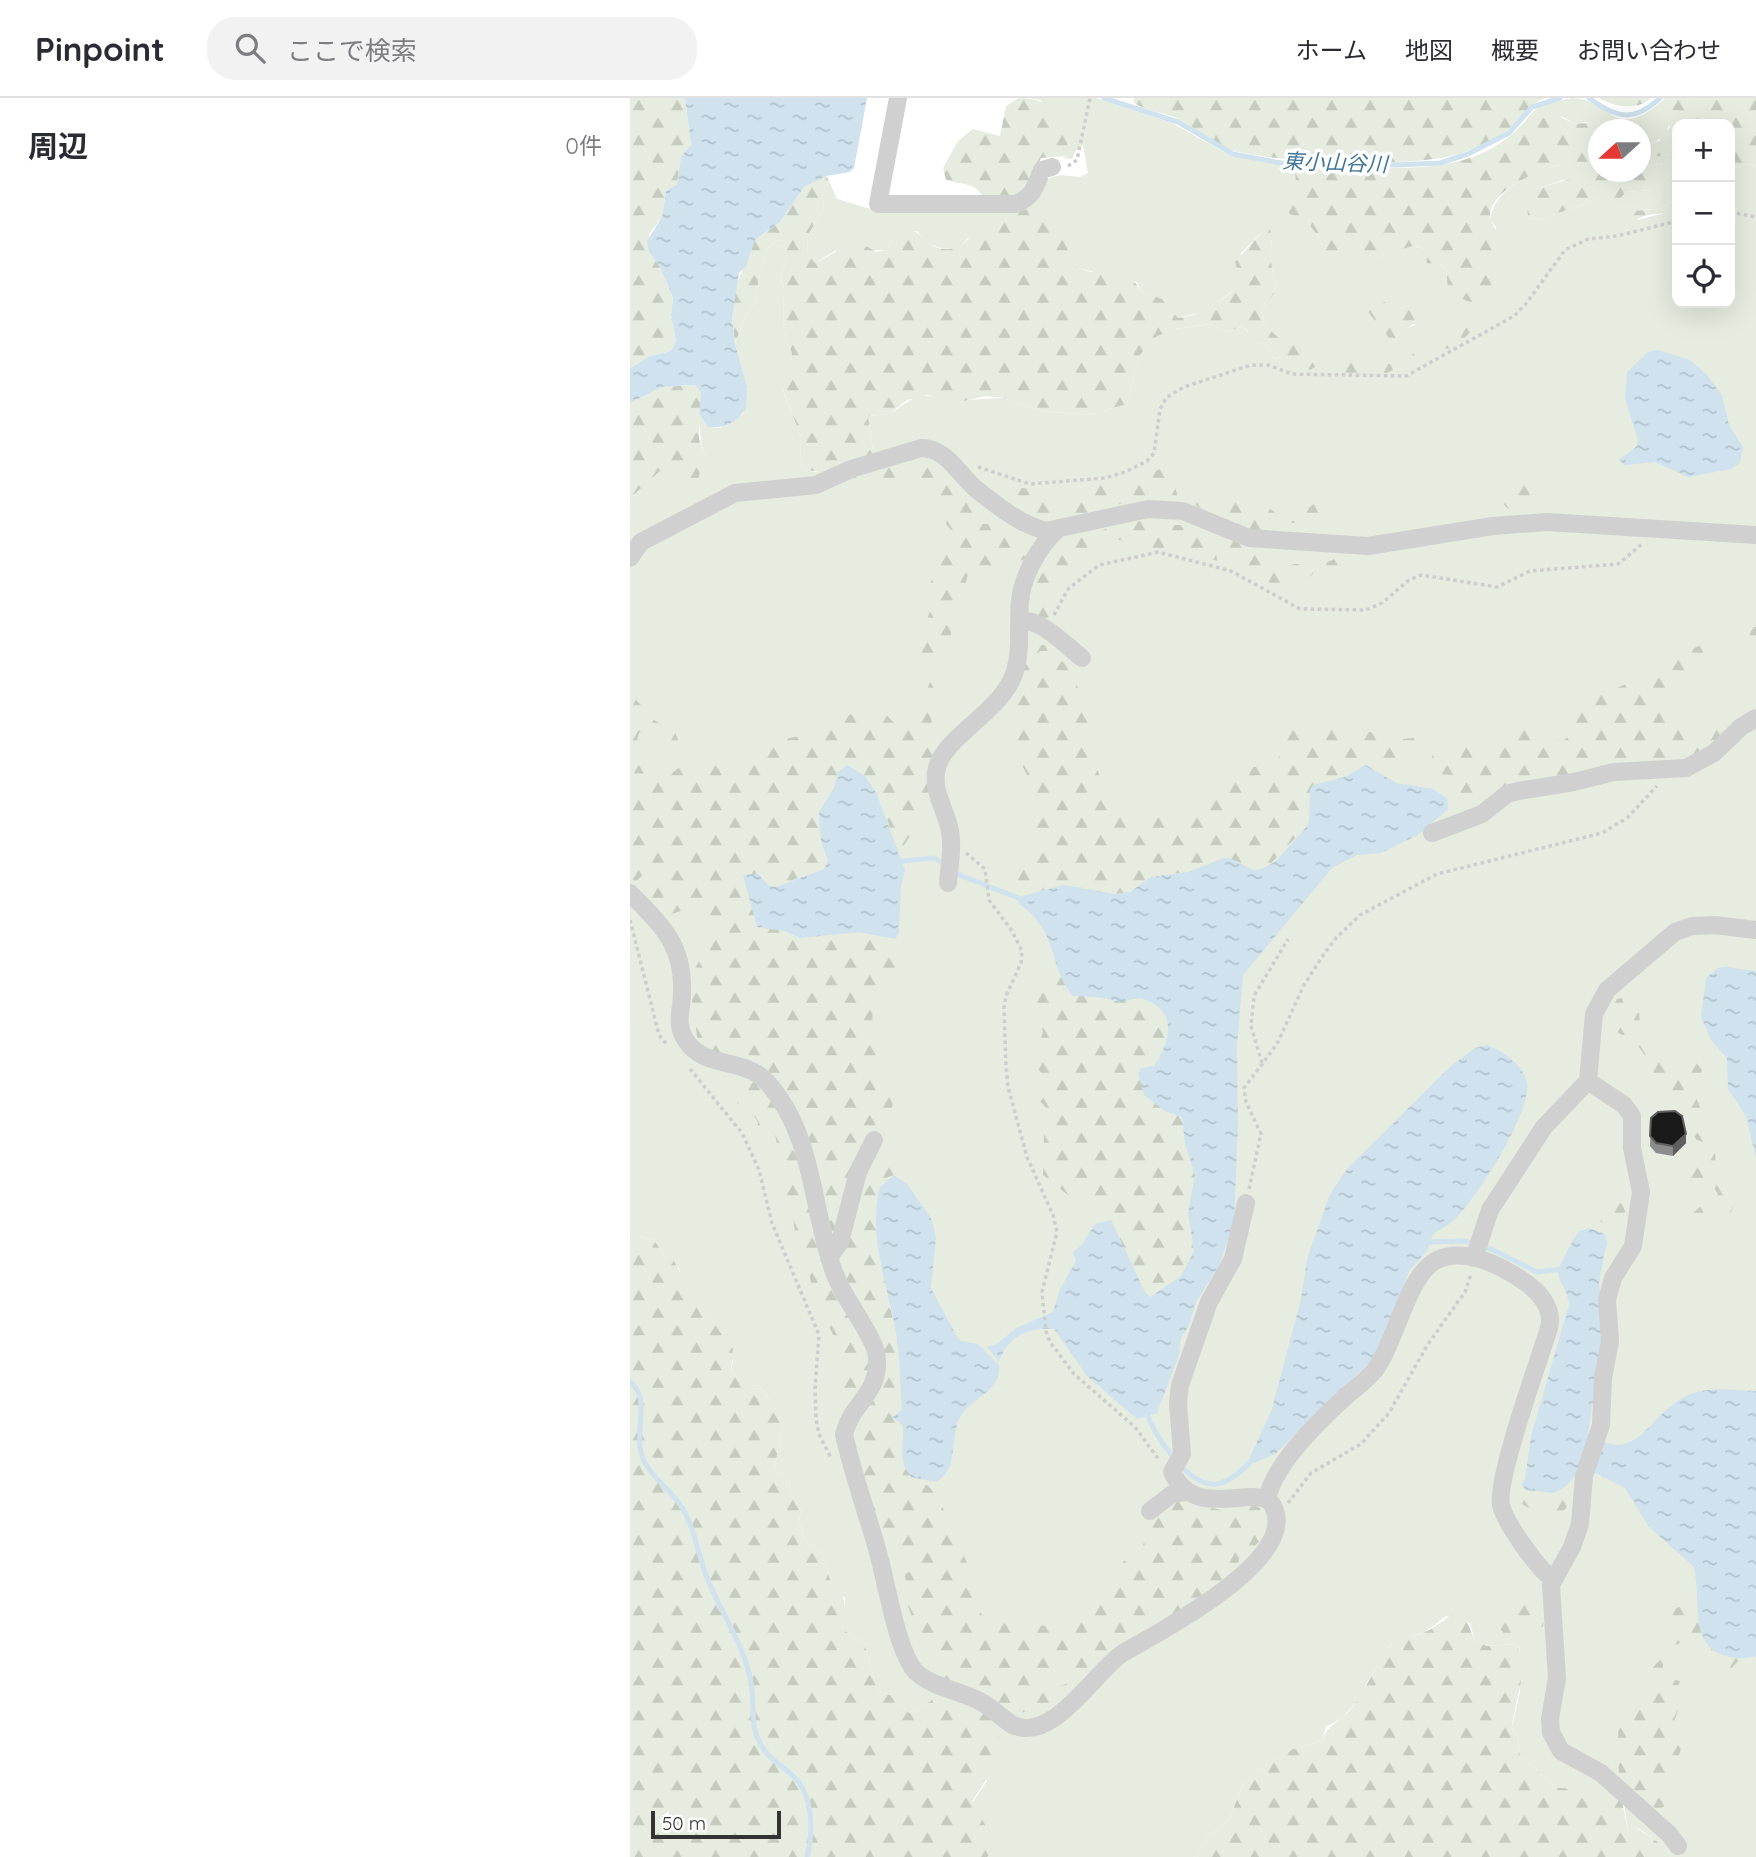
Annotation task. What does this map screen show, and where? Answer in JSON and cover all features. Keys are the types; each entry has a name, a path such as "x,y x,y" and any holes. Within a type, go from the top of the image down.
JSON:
{"street":[{"path":"898,98 878,204 1016,204 1029,198 1036,190 1042,170 1052,167"},
{"path":"630,558 641,542 734,493 816,485 851,470 921,448 930,448 948,458 974,486 1032,527 1056,530 1148,509 1183,511 1250,538 1368,546 1391,540 1493,526 1547,522 1756,535"},
{"path":"948,883 951,843 937,791 937,768 952,744 994,707 1012,678 1019,653 1023,586 1043,542 1056,530"},
{"path":"1021,620 1044,628 1082,658"},
{"path":"1432,833 1482,814 1507,794 1518,790 1574,782 1614,772 1672,769 1702,761 1741,727 1756,718"},
{"path":"630,893 653,914 673,943 682,979 679,1026 685,1040 707,1059 758,1072 790,1117 807,1158 829,1258 838,1284 870,1336 879,1366 876,1383 847,1423 844,1434 879,1557 888,1600 911,1665 928,1679 982,1702 1013,1725 1031,1726 1069,1708 1122,1654 1168,1629 1234,1584 1257,1560 1275,1527 1270,1503 1276,1477 1301,1443 1376,1369 1422,1272 1441,1258 1476,1248"},
{"path":"1476,1248 1490,1210 1544,1127 1588,1081 1598,1002 1648,952 1675,932 1692,926 1715,925 1756,930"},
{"path":"1588,1081 1624,1105 1632,1116 1632,1148 1641,1192 1633,1246 1612,1278 1607,1300 1610,1341 1603,1378 1599,1436 1587,1470 1580,1524 1572,1547 1553,1579 1557,1678 1550,1718 1556,1744 1570,1757 1601,1773 1670,1835 1678,1846"},
{"path":"829,1258 840,1242 858,1172 874,1140"},
{"path":"1185,1492 1176,1465 1183,1439 1178,1404 1180,1385 1209,1303 1233,1259 1246,1203"},
{"path":"1476,1248 1539,1294 1550,1313 1549,1328 1516,1431 1501,1496 1504,1515 1534,1563 1553,1579"},
{"path":"1150,1511 1172,1494 1185,1492 1206,1500 1256,1497 1270,1503"}],"path":[{"path":"1052,167 1071,166 1077,160 1090,98"},
{"path":"1735,213 1756,217"},
{"path":"948,458 1030,484 1105,478 1125,472 1147,461 1154,453 1160,409 1167,397 1184,387 1251,365 1268,365 1292,374 1406,376 1514,316 1525,306 1552,264 1565,250 1588,239 1617,236 1672,222"},
{"path":"1044,628 1068,589 1084,576 1108,562 1139,554 1170,554 1231,571 1300,609 1366,610 1382,603 1409,580 1421,575 1497,587 1530,571 1618,564 1658,527"},
{"path":"1246,1203 1261,1134 1246,1102 1244,1088 1277,1044 1304,985 1336,938 1360,915 1437,874 1602,834 1626,818 1672,769"},
{"path":"951,843 985,869 987,892 1022,951 1021,963 1006,996 1004,1008 1006,1066 1027,1157 1053,1215 1057,1232 1042,1292 1046,1331 1050,1342 1074,1374 1176,1465"},
{"path":"630,920 659,1035 670,1048"},
{"path":"1262,1063 1251,1026 1254,996 1288,939"},
{"path":"684,1062 742,1133 760,1170 772,1223 819,1335 815,1388 816,1419 824,1447 834,1462"},
{"path":"1270,1503 1285,1508 1311,1473 1361,1444 1389,1413 1428,1344 1465,1292 1476,1248"}],"green space":[{"path":"630,98 685,98 691,145 681,158 677,184 666,191 662,217 649,234 649,252 660,267 673,298 671,315 676,341 671,351 650,356 630,368"},
{"path":"1019,98 1042,102 1058,114 1066,133 1067,156 1041,158 1024,194 984,200 974,187 946,180 943,168 958,141 973,129 1000,136 1006,106"},
{"path":"1028,98 1096,98 1172,123 1231,156 1292,166 1297,182 1291,191 1300,214 1310,218 1309,224 1323,244 1323,258 1349,253 1370,260 1414,245 1424,249 1446,269 1448,290 1475,301 1492,266 1491,252 1495,246 1496,227 1490,220 1493,208 1508,189 1518,182 1542,170 1570,162 1588,162 1588,176 1563,180 1533,190 1528,218 1540,220 1591,201 1618,201 1626,192 1650,190 1672,176 1672,201 1660,209 1638,210 1637,220 1672,211 1672,308 1735,308 1735,168 1748,164 1756,166 1756,1857 1671,1857 1665,1847 1638,1828 1629,1836 1624,1805 1593,1804 1555,1788 1520,1755 1518,1737 1512,1728 1520,1692 1520,1650 1517,1644 1487,1646 1475,1641 1470,1623 1446,1616 1425,1632 1391,1644 1366,1684 1363,1695 1342,1718 1326,1727 1322,1741 1293,1749 1258,1771 1242,1786 1229,1820 1206,1838 1197,1857 987,1857 991,1854 987,1846 990,1835 972,1803 987,1781 931,1701 909,1713 890,1695 878,1692 864,1642 843,1630 845,1598 831,1582 821,1552 805,1541 799,1521 801,1509 790,1492 789,1479 775,1470 782,1426 777,1412 759,1386 749,1385 731,1373 733,1361 709,1317 701,1312 682,1281 679,1268 666,1258 654,1240 630,1234 630,498 660,470 682,484 705,455 699,413 707,427 720,428 743,414 747,386 735,344 744,319 754,304 765,250 777,241 785,240 786,261 780,278 784,288 783,330 792,353 783,391 801,437 800,460 803,468 815,472 874,457 868,416 889,414 918,395 965,400 1003,398 1043,411 1089,415 1127,404 1139,356 1157,335 1175,329 1210,324 1229,332 1242,326 1257,343 1266,345 1274,359 1289,357 1301,364 1312,348 1290,345 1262,321 1263,309 1276,291 1270,256 1272,238 1262,232 1241,253 1241,283 1210,310 1178,318 1161,299 1141,292 1137,282 1074,267 1053,222 968,238 958,249 934,246 917,231 895,235 886,250 835,251 815,263 808,254 807,237 824,207 822,192 829,181 837,199 877,211 1006,209 1052,177 1080,177 1088,173 1083,145 1076,150 1072,159 1063,158 1067,156 1041,100","holes":["1363,306 1398,310 1404,307 1415,325 1407,328 1395,341"]},
{"path":"1134,98 1545,98 1531,106 1501,135 1467,151 1419,161 1352,163 1284,159 1234,151 1218,145 1174,117 1139,106 1134,103"},
{"path":"1571,98 1585,100 1623,119 1588,119 1588,123 1575,124 1563,117 1531,114 1539,106"},
{"path":"1599,98 1651,98 1639,105 1626,106"},
{"path":"1665,98 1669,98 1669,124 1659,140 1651,144 1651,119 1623,119 1648,112"},
{"path":"1669,98 1756,98 1756,166 1748,164 1735,168 1735,119 1672,119 1672,154 1651,157 1651,144 1659,141 1670,127 1664,118 1669,112"},
{"path":"1531,114 1558,116 1575,124 1588,123 1588,162 1570,162 1532,175 1507,189 1498,198 1490,218 1500,237 1492,260 1500,273 1486,295 1475,302 1469,302 1448,290 1446,269 1441,264 1427,263 1424,249 1415,245 1370,260 1359,260 1349,254 1341,261 1327,266 1323,258 1323,244 1309,224 1310,218 1293,216 1286,211 1286,198 1295,183 1292,166 1389,168 1452,163 1481,154 1507,138"},
{"path":"1672,154 1672,161 1651,166 1651,157"},
{"path":"1672,161 1672,176 1650,190 1626,192 1618,201 1591,201 1540,220 1528,218 1527,202 1533,190 1588,173 1588,182 1651,182 1651,166"},
{"path":"826,175 829,181 822,192 824,207 807,237 808,254 815,263 852,245 867,247 876,252 886,250 895,235 907,228 932,245 953,249 1008,214 1032,210 1042,212 1052,220 1075,267 1091,272 1107,266 1123,273 1135,282 1141,292 1162,299 1178,318 1205,310 1234,289 1241,282 1235,262 1262,232 1270,228 1270,256 1276,291 1263,309 1262,321 1288,343 1322,349 1325,361 1310,370 1289,358 1274,359 1266,345 1257,343 1249,347 1243,342 1248,332 1242,326 1229,332 1210,324 1175,329 1157,336 1139,356 1127,404 1089,415 1043,411 1003,398 986,396 941,406 929,395 907,400 889,414 868,416 874,457 830,471 803,468 800,460 801,437 783,390 792,353 783,330 784,288 780,278 786,261 785,240 777,241 765,250 754,304 744,319 735,344 732,318 735,288 755,240 780,222 804,187"},
{"path":"1672,201 1672,212 1647,215 1629,223 1632,211 1660,209"},
{"path":"1512,218 1522,220 1526,232 1518,247 1510,243 1508,237 1511,234"},
{"path":"1376,297 1398,310 1413,303 1420,320 1407,328 1404,337 1395,341 1389,338 1363,306 1367,299"},
{"path":"1467,314 1477,316 1477,325 1454,349 1440,348 1441,341 1450,336"},
{"path":"1424,349 1429,352 1428,355 1417,368 1411,371 1403,364 1407,357"},
{"path":"1338,359 1390,364 1393,370 1383,375 1330,370 1331,363"},
{"path":"695,385 701,393 699,439 705,455 698,479 692,486 682,484 660,471 630,498 630,403 662,387"},
{"path":"913,453 938,458 955,471 970,491 975,516 981,524 1006,524 1011,531 1017,528 1025,530 1029,536 1030,558 1018,561 1011,571 970,567 960,605 954,609 954,624 944,658 922,666 916,648 910,643 927,619 936,597 931,582 952,531 946,524 949,515 931,493 914,484 851,486 841,483 846,477"},
{"path":"1160,469 1172,471 1178,500 1172,504 1162,498 1154,503 1138,501 1132,506 1125,502 1112,507 1100,500 1095,501 1090,514 1066,523 1056,518 1047,524 1005,504 1003,496 990,493 972,476 977,470 1002,485 1047,493 1049,509 1055,511 1071,502 1082,502 1085,498 1079,490 1093,483 1130,485"},
{"path":"1516,483 1526,487 1530,497 1526,507 1516,511 1506,507 1502,497 1506,487"},
{"path":"1193,494 1208,499 1235,501 1270,530 1270,537 1240,529 1234,518 1227,518 1224,523 1197,511 1200,508 1191,502"},
{"path":"1315,503 1323,508 1324,527 1319,530 1310,526 1310,537 1300,533 1299,523 1276,523 1267,512 1269,508 1282,518 1292,506 1300,515"},
{"path":"1141,520 1166,525 1201,525 1208,533 1215,535 1217,561 1166,548 1134,553 1121,540 1116,540 1105,552 1061,573 1055,585 1053,605 1047,621 1034,614 1027,605 1031,587 1045,555 1058,539 1073,532 1099,531 1117,523 1128,527"},
{"path":"1229,540 1243,543 1265,555 1285,552 1282,557 1272,559 1272,567 1278,570 1294,564 1315,564 1316,553 1320,551 1324,553 1323,560 1327,562 1342,556 1357,558 1360,564 1339,566 1334,574 1327,577 1317,569 1306,581 1290,587 1272,586 1263,573 1252,574 1234,570"},
{"path":"1756,627 1756,649 1736,642 1742,630"},
{"path":"1708,642 1717,644 1721,650 1716,659 1669,702 1665,711 1666,720 1680,727 1723,724 1726,734 1694,757 1660,767 1555,778 1538,772 1529,776 1525,782 1471,808 1458,799 1460,784 1453,775 1439,774 1429,781 1425,778 1426,772 1431,769 1433,748 1462,743 1487,752 1506,737 1524,729 1542,726 1549,727 1554,738 1561,742 1567,738 1562,720 1578,707 1587,695 1610,691 1656,671"},
{"path":"1030,643 1049,646 1047,651 1040,651 1036,655 1039,663 1046,666 1058,661 1065,662 1074,678 1084,701 1092,747 1103,786 1117,810 1176,817 1198,810 1236,774 1248,768 1274,764 1280,756 1287,734 1302,724 1366,731 1384,739 1426,737 1427,742 1410,759 1366,765 1345,777 1320,782 1309,824 1267,867 1253,870 1237,861 1218,860 1188,872 1151,877 1130,892 1115,894 1064,885 1022,896 1009,888 1010,880 1024,867 1033,840 1033,824 1027,795 1029,779 1011,743 1005,740 1014,718 1013,692"},
{"path":"940,672 930,712 937,751 929,789 920,810 919,822 899,853 876,794 861,774 851,766 838,772 834,788 819,812 826,866 776,887 764,882 757,927 785,931 800,938 859,932 895,939 897,963 886,989 873,1004 872,1029 881,1082 893,1102 888,1125 873,1134 836,1244 787,1103 698,1043 689,980 699,961 709,952 713,922 689,908 672,914 655,909 651,898 656,890 645,872 636,882 630,881 630,790 644,786 650,777 672,773 681,766 688,767 695,775 721,764 733,773 751,766 749,757 764,753 772,742 799,736 845,715 884,712 894,723 917,720 933,673"},
{"path":"630,693 654,720 675,732 683,752 667,757 655,733 639,733 635,749 656,767 649,774 630,773"},
{"path":"1062,978 1067,989 1116,1001 1141,999 1157,1008 1168,1022 1170,1035 1157,1061 1149,1067 1169,1113 1179,1114 1184,1121 1187,1150 1195,1175 1188,1207 1194,1250 1181,1276 1169,1281 1153,1297 1145,1292 1120,1240 1110,1210 1083,1195 1069,1196 1043,1175 1044,1135 1052,1122 1050,1112 1040,1101 1052,1087 1035,1065 1043,1031 1029,1012 1036,984"},
{"path":"1622,998 1626,1010 1639,1013 1641,1033 1653,1052 1677,1060 1691,1056 1702,1070 1698,1083 1690,1084 1714,1139 1716,1167 1721,1181 1728,1180 1738,1187 1739,1193 1730,1215 1721,1218 1693,1213 1701,1206 1713,1203 1718,1194 1712,1185 1692,1183 1687,1177 1691,1166 1708,1150 1706,1143 1697,1140 1693,1135 1695,1126 1687,1105 1666,1099 1658,1092 1650,1064 1632,1035 1622,1035 1610,1028 1608,1015 1617,999"},
{"path":"721,1070 762,1081 786,1121 868,1346 873,1378 853,1400 841,1391 838,1344 827,1323 828,1308 813,1290 807,1266 801,1264 797,1255 801,1245 795,1232 793,1217 780,1196 789,1189 782,1176 775,1133 757,1133 758,1123 748,1105 737,1103 744,1088 741,1084 722,1078"},
{"path":"869,1159 893,1168 894,1175 888,1177 877,1201 877,1249 897,1338 902,1409 893,1418 903,1426 900,1451 911,1477 930,1487 945,1511 966,1536 967,1548 964,1556 982,1615 1016,1628 1033,1624 1063,1629 1080,1612 1106,1601 1104,1584 1125,1560 1142,1549 1151,1519 1177,1500 1221,1510 1255,1506 1262,1508 1257,1513 1259,1542 1239,1559 1237,1570 1158,1626 1123,1642 1110,1658 1094,1662 1074,1681 1065,1674 1094,1639 1084,1643 1059,1667 1028,1683 1038,1690 1067,1684 1067,1691 1061,1700 1015,1715 933,1678 937,1656 928,1639 916,1627 908,1606 905,1574 912,1570 916,1562 911,1557 898,1557 884,1531 872,1519 850,1432 879,1382 837,1268"},
{"path":"1622,1202 1630,1228 1621,1235 1594,1217 1595,1213 1607,1213"},
{"path":"630,1234 654,1240 666,1258 673,1259 701,1312 709,1317 733,1349 731,1373 749,1385 759,1386 777,1411 782,1426 775,1470 789,1479 790,1492 801,1509 799,1521 805,1541 821,1552 831,1582 842,1590 846,1613 843,1630 864,1642 878,1692 890,1695 909,1713 931,1701 936,1689 993,1716 999,1734 999,1757 972,1802 991,1835 987,1846 991,1854 987,1857 630,1857"},
{"path":"1517,1493 1551,1498 1570,1496 1569,1505 1558,1516 1547,1515 1516,1500"},
{"path":"1528,1602 1544,1618 1543,1626 1534,1631 1515,1632 1507,1637 1497,1625 1506,1603"},
{"path":"1689,1604 1697,1606 1714,1651 1741,1658 1724,1676 1716,1675 1713,1668 1704,1663 1702,1652 1692,1653 1688,1632 1684,1631 1680,1643 1673,1646 1670,1644 1673,1609"},
{"path":"1463,1612 1475,1641 1487,1646 1517,1644 1521,1654 1522,1675 1512,1728 1518,1737 1520,1755 1555,1788 1565,1788 1593,1804 1604,1798 1622,1801 1629,1835 1637,1828 1665,1847 1671,1857 1197,1857 1206,1838 1229,1820 1242,1786 1258,1771 1293,1749 1322,1741 1330,1727 1355,1704 1389,1646 1421,1634"},
{"path":"1660,1660 1663,1663 1663,1677 1680,1681 1671,1703 1679,1708 1673,1725 1683,1742 1671,1781 1670,1799 1664,1807 1656,1809 1619,1776 1618,1728 1647,1691 1647,1673"}],"water":[{"path":"685,98 867,98 854,168 850,172 826,176 804,187 780,222 755,240 746,266 739,273 732,318 735,344 747,386 746,408 730,424 719,427 707,427 699,413 701,393 695,385 662,387 630,403 630,368 650,356 671,351 676,341 671,315 673,298 660,267 649,252 647,241 662,217 666,191 677,184 681,157 691,145"},
{"path":"1658,350 1690,360 1706,374 1722,395 1729,425 1743,447 1740,463 1731,469 1688,477 1655,462 1625,465 1619,460 1637,446 1638,440 1625,399 1627,372 1648,352"},
{"path":"847,765 864,775 876,792 905,870 901,886 899,933 895,939 859,932 800,938 785,931 757,927 743,875 758,874 769,886 776,887 824,869 828,861 821,840 819,812 834,788 838,772"},
{"path":"1366,765 1396,783 1433,789 1447,798 1448,809 1418,835 1381,853 1357,855 1332,868 1243,975 1237,1046 1238,1125 1234,1222 1219,1266 1196,1302 1189,1325 1181,1338 1179,1355 1157,1413 1137,1419 1087,1376 1054,1329 1036,1330 1020,1335 1008,1345 999,1361 987,1347 997,1344 1016,1328 1053,1312 1060,1289 1076,1261 1073,1252 1082,1245 1095,1224 1111,1220 1145,1292 1150,1297 1181,1276 1194,1250 1188,1213 1195,1175 1185,1144 1182,1117 1165,1111 1144,1095 1138,1074 1141,1068 1154,1066 1160,1057 1167,1038 1167,1019 1154,1004 1143,999 1119,1001 1073,996 1059,972 1041,926 1032,914 1018,903 1022,896 1064,885 1115,894 1130,892 1151,877 1188,872 1224,858 1230,858 1253,870 1262,869 1276,861 1309,824 1310,790 1313,785 1345,777"},
{"path":"1718,968 1756,971 1756,1158 1746,1116 1728,1089 1727,1058 1711,1040 1701,1017 1706,978"},
{"path":"1486,1045 1511,1059 1522,1070 1527,1083 1526,1097 1520,1114 1500,1157 1461,1213 1433,1234 1427,1251 1409,1271 1393,1325 1370,1362 1275,1454 1254,1463 1250,1457 1272,1409 1301,1299 1307,1259 1330,1194 1347,1169 1451,1066 1475,1048"},
{"path":"894,1175 907,1184 931,1218 936,1237 931,1288 956,1335 961,1341 978,1344 999,1365 999,1374 991,1388 960,1417 948,1470 935,1482 911,1477 904,1464 902,1452 903,1426 893,1417 902,1409 898,1347 876,1225 880,1187"},
{"path":"1589,1228 1605,1234 1607,1243 1599,1281 1603,1338 1588,1433 1605,1442 1619,1445 1641,1435 1672,1405 1686,1396 1712,1390 1756,1391 1756,1656 1732,1657 1712,1649 1700,1629 1693,1566 1649,1527 1625,1488 1583,1467 1566,1486 1554,1493 1526,1490 1521,1484 1525,1480 1531,1436 1569,1305 1558,1270 1578,1232"}],"building":[{"path":"1675,1111 1682,1116 1686,1134 1673,1146 1656,1143 1650,1136 1651,1118 1658,1112"}],"waterway":[{"name":"東小山谷川","path":"1104,98 1178,122 1233,154 1281,163 1395,165 1440,163 1468,154 1509,133 1532,107 1560,98"},
{"name":"東小山谷川","path":"1589,98 1608,110 1625,115 1642,111 1660,98"},
{"path":"902,861 934,858 962,876 1026,901"},
{"path":"1426,1242 1465,1241 1491,1249 1537,1272 1563,1269"},
{"path":"630,1382 637,1389 640,1398 640,1440 644,1461 677,1500 685,1514 706,1575 745,1660 751,1680 758,1739 765,1752 794,1777 805,1794 811,1826 807,1857"},
{"path":"1146,1412 1164,1446 1183,1469 1205,1483 1216,1484 1233,1477 1256,1455"}]}
